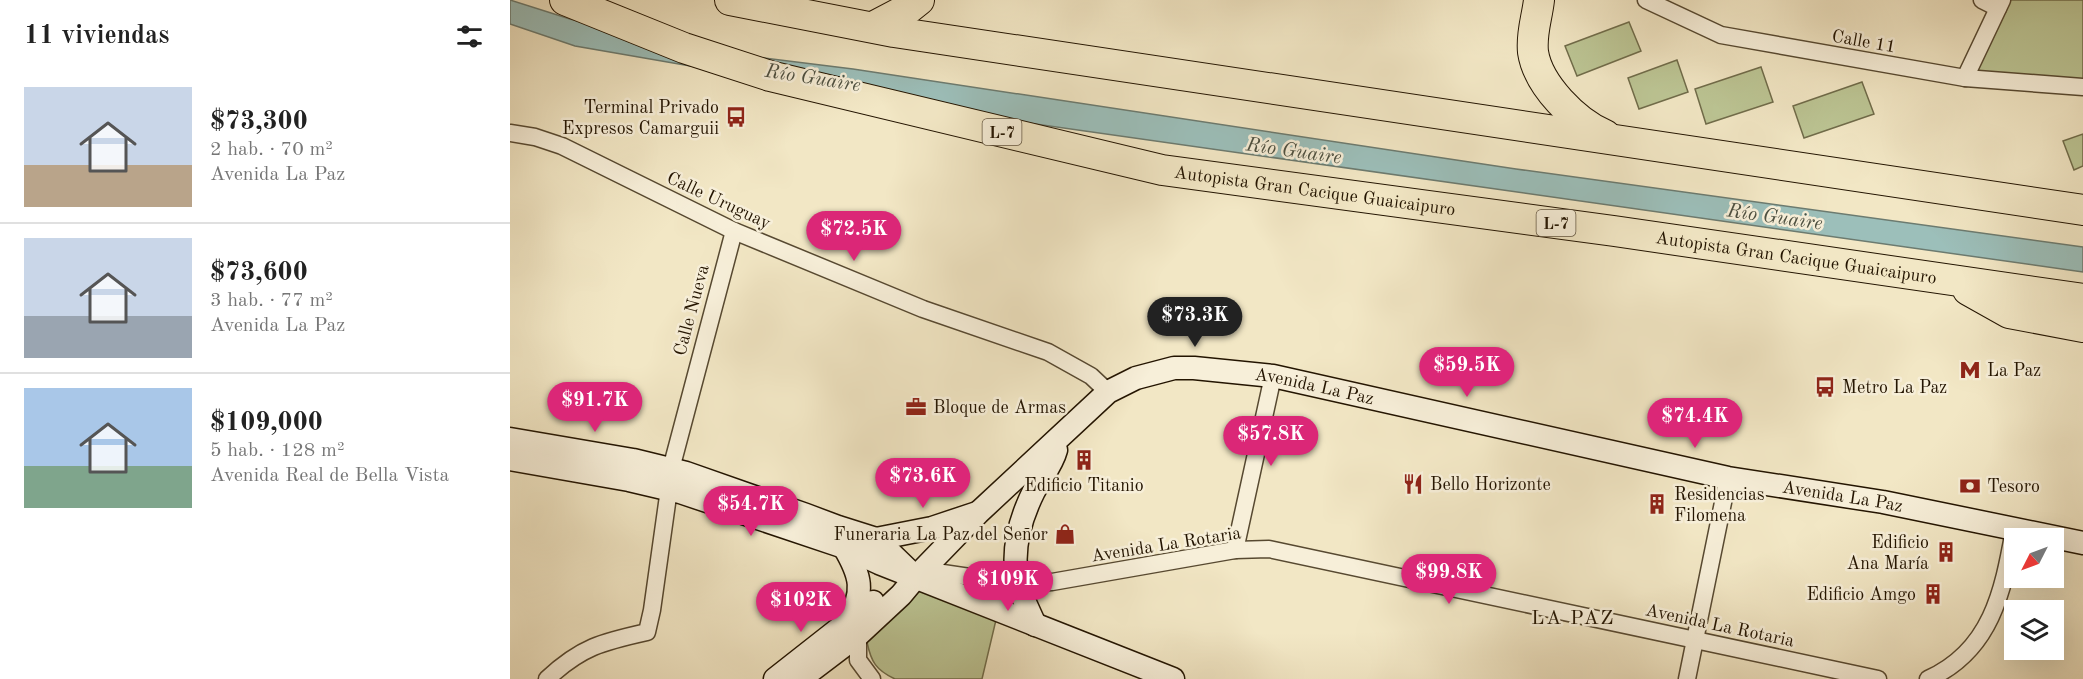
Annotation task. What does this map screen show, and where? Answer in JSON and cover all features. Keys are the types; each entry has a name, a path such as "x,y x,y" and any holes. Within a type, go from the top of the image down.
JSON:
{"highway":[{"name":"Autopista Gran Cacique Guaicaipuro","path":"566,0 684,48 771,76 1162,170 1614,231 2083,299"},
{"path":"730,0 873,27 1621,142 2083,210"},
{"path":"873,27 909,8 919,0"},
{"path":"1539,0 1533,30 1533,52 1544,78 1563,105 1579,120 1590,129 1621,142"},
{"path":"1949,280 2009,313 2083,327"}],"main road":[{"name":"Avenida La Paz","path":"853,628 887,592 916,577 978,513 1108,392 1137,378 1174,368 1273,376 1728,478 1883,502 2005,528"},
{"name":"Avenida La Paz","path":"1035,625 1018,584 1015,550 1021,522 1039,481 1054,458 1059,438"},
{"path":"510,439 594,453 670,479 1173,679"},
{"path":"510,459 629,480 670,479 712,482 876,539 916,577"},
{"path":"876,539 932,528 978,513"},
{"name":"Avenida La Paz","path":"2064,539 2083,543"},
{"path":"800,679 853,628 859,583 857,569 844,547"},
{"path":"775,679 853,628"}],"street":[{"name":"Calle 11","path":"1646,0 1721,35 1965,78 2083,87"},
{"path":"1965,78 2000,4 1982,0"},
{"name":"Calle Uruguay","path":"510,134 535,137 562,146 734,231 923,309 1048,352 1091,375 1108,392"},
{"name":"Calle Nueva","path":"547,679 565,663 605,641 646,632 652,610 670,479 734,231"},
{"path":"1235,550 1273,376"},
{"path":"1687,679 1728,478"},
{"name":"Avenida La Rotaria","path":"916,577 936,572 1018,584 1052,582 1235,550 1269,549 1878,679"},
{"path":"1928,679 1958,662 1974,646 1988,625 2000,594 2004,576"},
{"path":"853,628 858,660 872,679"}],"green space":[{"path":"2003,0 2083,0 2083,82 1968,74"},
{"path":"1629,22 1641,51 1577,76 1565,46"},
{"path":"1677,60 1688,92 1639,109 1628,78"},
{"path":"1761,67 1773,102 1706,124 1695,89"},
{"path":"1862,82 1874,114 1804,138 1793,106"},
{"path":"2083,134 2083,166 2074,170 2063,141"},
{"path":"927,576 1000,603 982,679 895,679 879,669 870,655 867,642"}],"water":[{"name":"Río Guaire","path":"510,0 570,19 684,48 853,69 1516,169 2083,247 2083,272 979,116 575,46 510,24"}],"place":[{"name":"Terminal Privado Expresos Camarguii","path":"736,117"},
{"name":"La Paz","path":"1970,370"},
{"name":"Metro La Paz","path":"1825,387"},
{"name":"Bloque de Armas","path":"916,407"},
{"name":"Edificio Titanio","path":"1084,460"},
{"name":"Bello Horizonte","path":"1413,484"},
{"name":"Tesoro","path":"1970,486"},
{"name":"Residencias Filomena","path":"1657,504"},
{"name":"Funeraria La Paz del Señor","path":"1065,534"},
{"name":"Edificio Ana María","path":"1946,552"},
{"name":"Edificio Amgo","path":"1933,594"}],"district":[{"name":"LA PAZ","path":"1573,617"}]}
